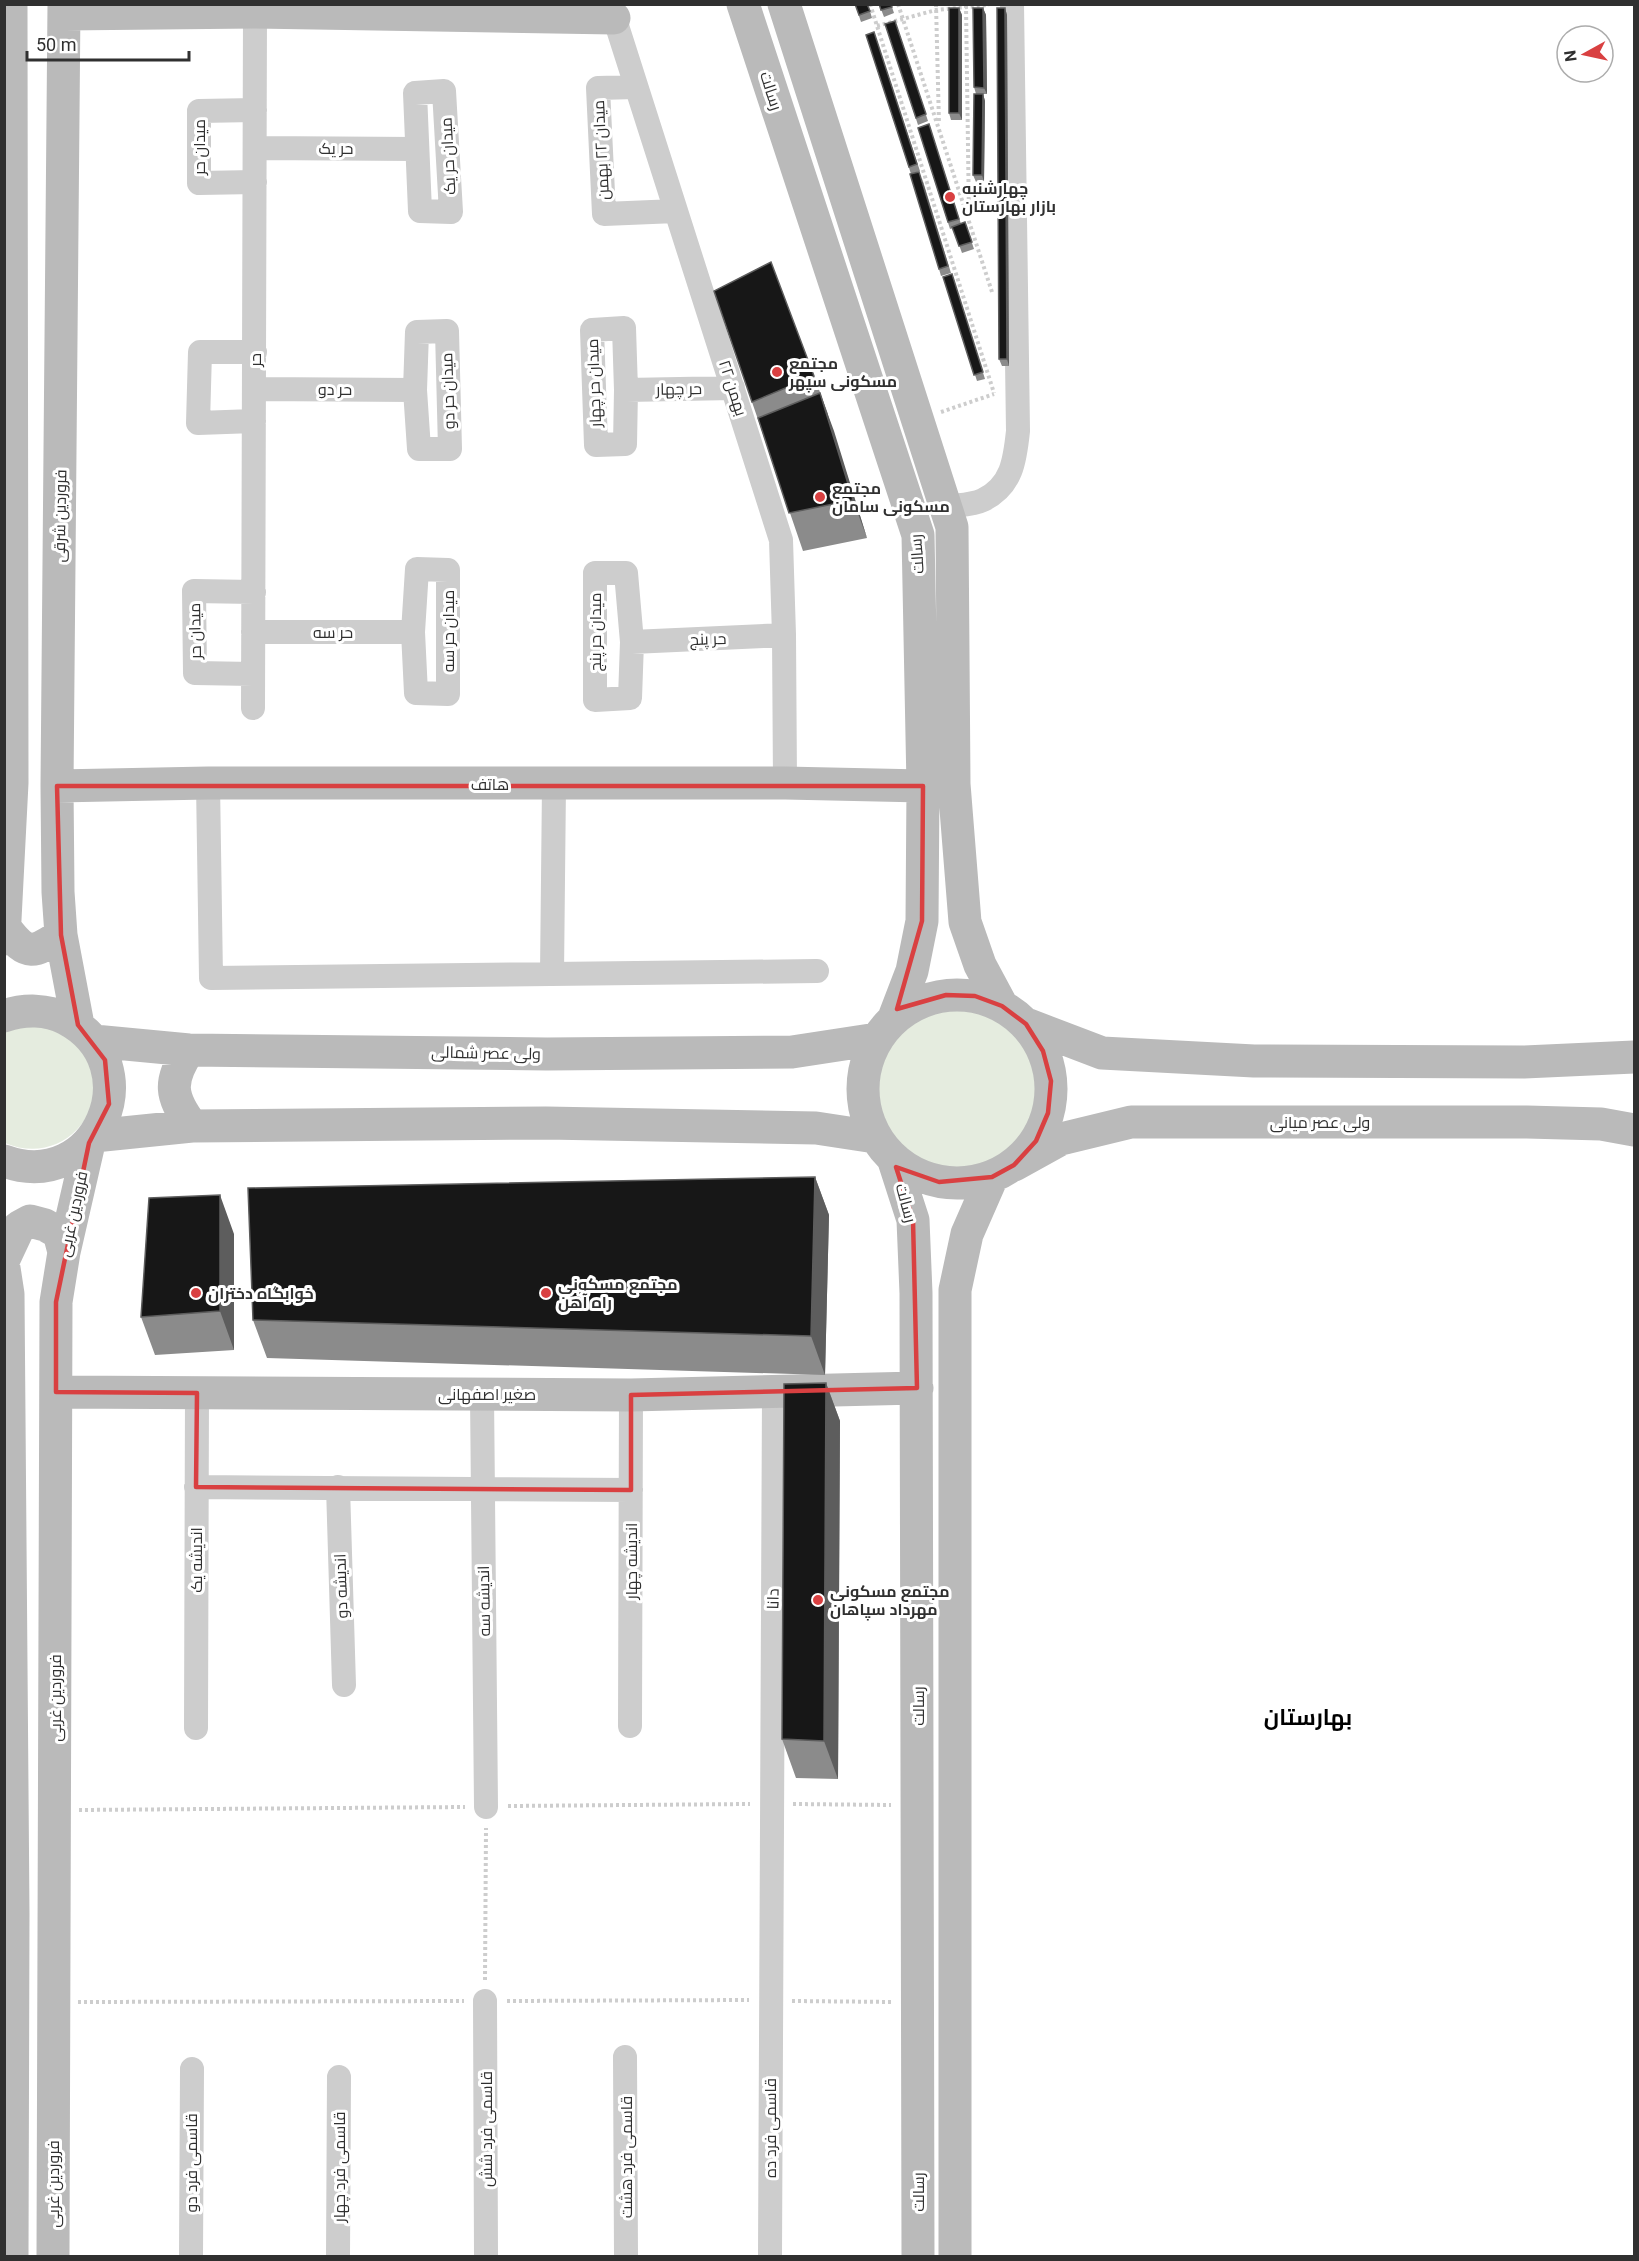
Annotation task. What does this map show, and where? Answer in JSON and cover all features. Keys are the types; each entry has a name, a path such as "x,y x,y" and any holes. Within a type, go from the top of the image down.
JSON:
{"main road":[{"name":"رسالت","path":"743,4 918,535 922,921 912,971 885,1029"},
{"name":"رسالت","path":"784,4 952,527 954,784 965,922 980,965 1014,1015"},
{"path":"64,9 255,12 612,11"},
{"name":"فروردین شرقی","path":"64,9 58,892 61,935 86,1033"},
{"path":"9,11 8,783 5,934 18,946 28,949 43,947 61,935"},
{"name":"هاتف","path":"57,786 208,783 785,783 922,786"},
{"path":"1003,1171 966,1183 939,1182 914,1174 884,1147 864,1104 864,1070 885,1029 918,1003 946,995 975,996 1102,1053 1266,1061 1524,1062 1635,1057"},
{"name":"ولی عصر شمالی","path":"4,1016 15,1012 37,1010 59,1015 86,1033 189,1050 547,1054 792,1052 885,1029"},
{"path":"955,2256 955,1290 967,1234 1003,1171 1035,1141 1048,1113 1051,1081 1043,1051 1014,1015"},
{"name":"فروردین غربی","path":"53,2256 56,1302 64,1252 91,1140 102,1125 109,1104 110,1082 105,1060 86,1033"},
{"path":"189,1050 177,1068 174,1089 179,1110 192,1126"},
{"name":"ولی عصر میانی","path":"1003,1171 1061,1139 1131,1122 1527,1122 1601,1124 1635,1130"},
{"path":"4,1161 28,1167 50,1165 71,1157 91,1140 192,1126 546,1123 816,1128 884,1147"},
{"name":"رسالت","path":"884,1147 913,1220 917,1388 918,2256"},
{"path":"4,1259 19,1227 30,1221 45,1225 59,1233 64,1252"},
{"path":"4,1268 8,1294 6,1389 13,1897 12,2256"},
{"name":"صغیر اصفهانی","path":"56,1392 631,1395 917,1388"},
{"path":"13,1897 53,1896"}],"street":[{"path":"945,507 982,501 1004,486 1015,457 1018,431 1012,4"},
{"name":"۲۲ بهمن","path":"612,11 781,540 785,783"},
{"name":"حر","path":"253,708 255,12"},
{"name":"میدان ۲۲ بهمن","path":"636,87 598,88 604,214 676,211"},
{"name":"میدان حر","path":"255,110 199,111 199,183 255,182"},
{"name":"حر یک","path":"255,148 417,148"},
{"path":"254,421 198,423 200,352 255,352"},
{"name":"حر چهار","path":"626,390 732,388"},
{"name":"حر دو","path":"254,389 415,390"},
{"name":"میدان حر سه","path":"417,569 448,570 448,694 416,693 413,632 417,569"},
{"name":"میدان حر پنج","path":"595,573 626,573 632,642 630,698 595,700 595,573"},
{"name":"میدان حر","path":"254,592 194,591 195,673 254,674"},
{"name":"حر سه","path":"253,632 413,632"},
{"name":"حر پنج","path":"632,642 784,636"},
{"path":"208,783 211,978 817,971"},
{"path":"552,974 554,784"},
{"name":"اندیشه یک","path":"196,1393 196,1728"},
{"name":"دانا","path":"770,2000 774,1393"},
{"name":"اندیشه سه","path":"482,1394 486,1807"},
{"name":"اندیشه چهار","path":"630,1726 631,1395"},
{"path":"196,1487 631,1490"},
{"name":"اندیشه دو","path":"338,1488 344,1685"},
{"name":"قاسمی فرد ده","path":"770,2000 770,2256"},
{"name":"قاسمی فرد شش","path":"485,2001 486,2256"},
{"name":"قاسمی فرد هشت","path":"625,2057 626,2256"},
{"name":"قاسمی فرد دو","path":"191,2256 192,2069"},
{"name":"قاسمی فرد چهار","path":"338,2256 339,2077"}],"path":[{"path":"870,4 994,394 917,420"},
{"path":"898,4 994,297"},
{"path":"877,26 903,19 935,6 993,4"},
{"path":"935,6 939,129"},
{"path":"966,6 969,221"},
{"path":"485,2001 486,1807"}],"highlighted area":[{"path":"57,786 923,786 922,921 897,1009 946,995 975,996 1002,1006 1026,1024 1043,1051 1051,1081 1048,1113 1036,1141 1014,1165 992,1177 939,1182 896,1167 913,1220 917,1388 631,1395 631,1490 196,1487 197,1393 56,1392 56,1302 89,1143 109,1104 105,1060 78,1025 61,935"}],"shaded area":[{"path":"958,1005 974,1006 990,1011 1018,1029 1036,1057 1041,1073 1041,1105 1036,1121 1018,1149 990,1167 974,1172 958,1173 942,1172 926,1167 898,1149 880,1121 875,1105 874,1089 875,1073 880,1057 898,1029 926,1011 942,1006"},
{"path":"37,1025 62,1033 75,1042 89,1062 95,1083 92,1103 84,1122 69,1137 51,1146 29,1149 5,1143 4,1033 16,1027"}],"building":[{"path":"855,4 867,4 870,11 859,15"},
{"path":"879,4 891,4 892,7 881,10"},
{"path":"949,8 959,8 959,113 949,113"},
{"path":"973,8 983,8 984,88 974,87"},
{"path":"997,8 1005,8 1007,359 999,359"},
{"path":"895,21 926,114 916,118 885,24"},
{"path":"874,32 917,164 909,167 866,35"},
{"path":"974,94 983,94 982,175 973,175"},
{"path":"929,124 959,219 948,222 918,128"},
{"path":"919,172 948,266 939,269 910,174"},
{"path":"965,222 972,242 959,246 952,227"},
{"name":"مجتمع مسکونی سپهر","path":"771,262 814,376 752,402 714,291"},
{"path":"952,274 983,372 974,375 943,277"},
{"name":"مجتمع مسکونی سامان","path":"820,393 853,500 789,513 758,418"},
{"name":"مجتمع مسکونی راه آهن","path":"815,1177 811,1336 253,1320 248,1188"},
{"path":"220,1195 220,1311 141,1317 149,1198"},
{"path":"826,1383 824,1741 782,1739 784,1384"}],"place":[{"name":"چهارشنبه بازار بهارستان","path":"950,197"},
{"name":"مجتمع مسکونی سپهر","path":"777,372"},
{"name":"مجتمع مسکونی سامان","path":"820,497"},
{"name":"خوابگاه دختران","path":"196,1293"},
{"name":"مجتمع مسکونی راه آهن","path":"546,1293"},
{"name":"مجتمع مسکونی مهرداد سپاهان","path":"818,1600"}],"district":[{"name":"بهارستان","path":"1308,1717"}]}
